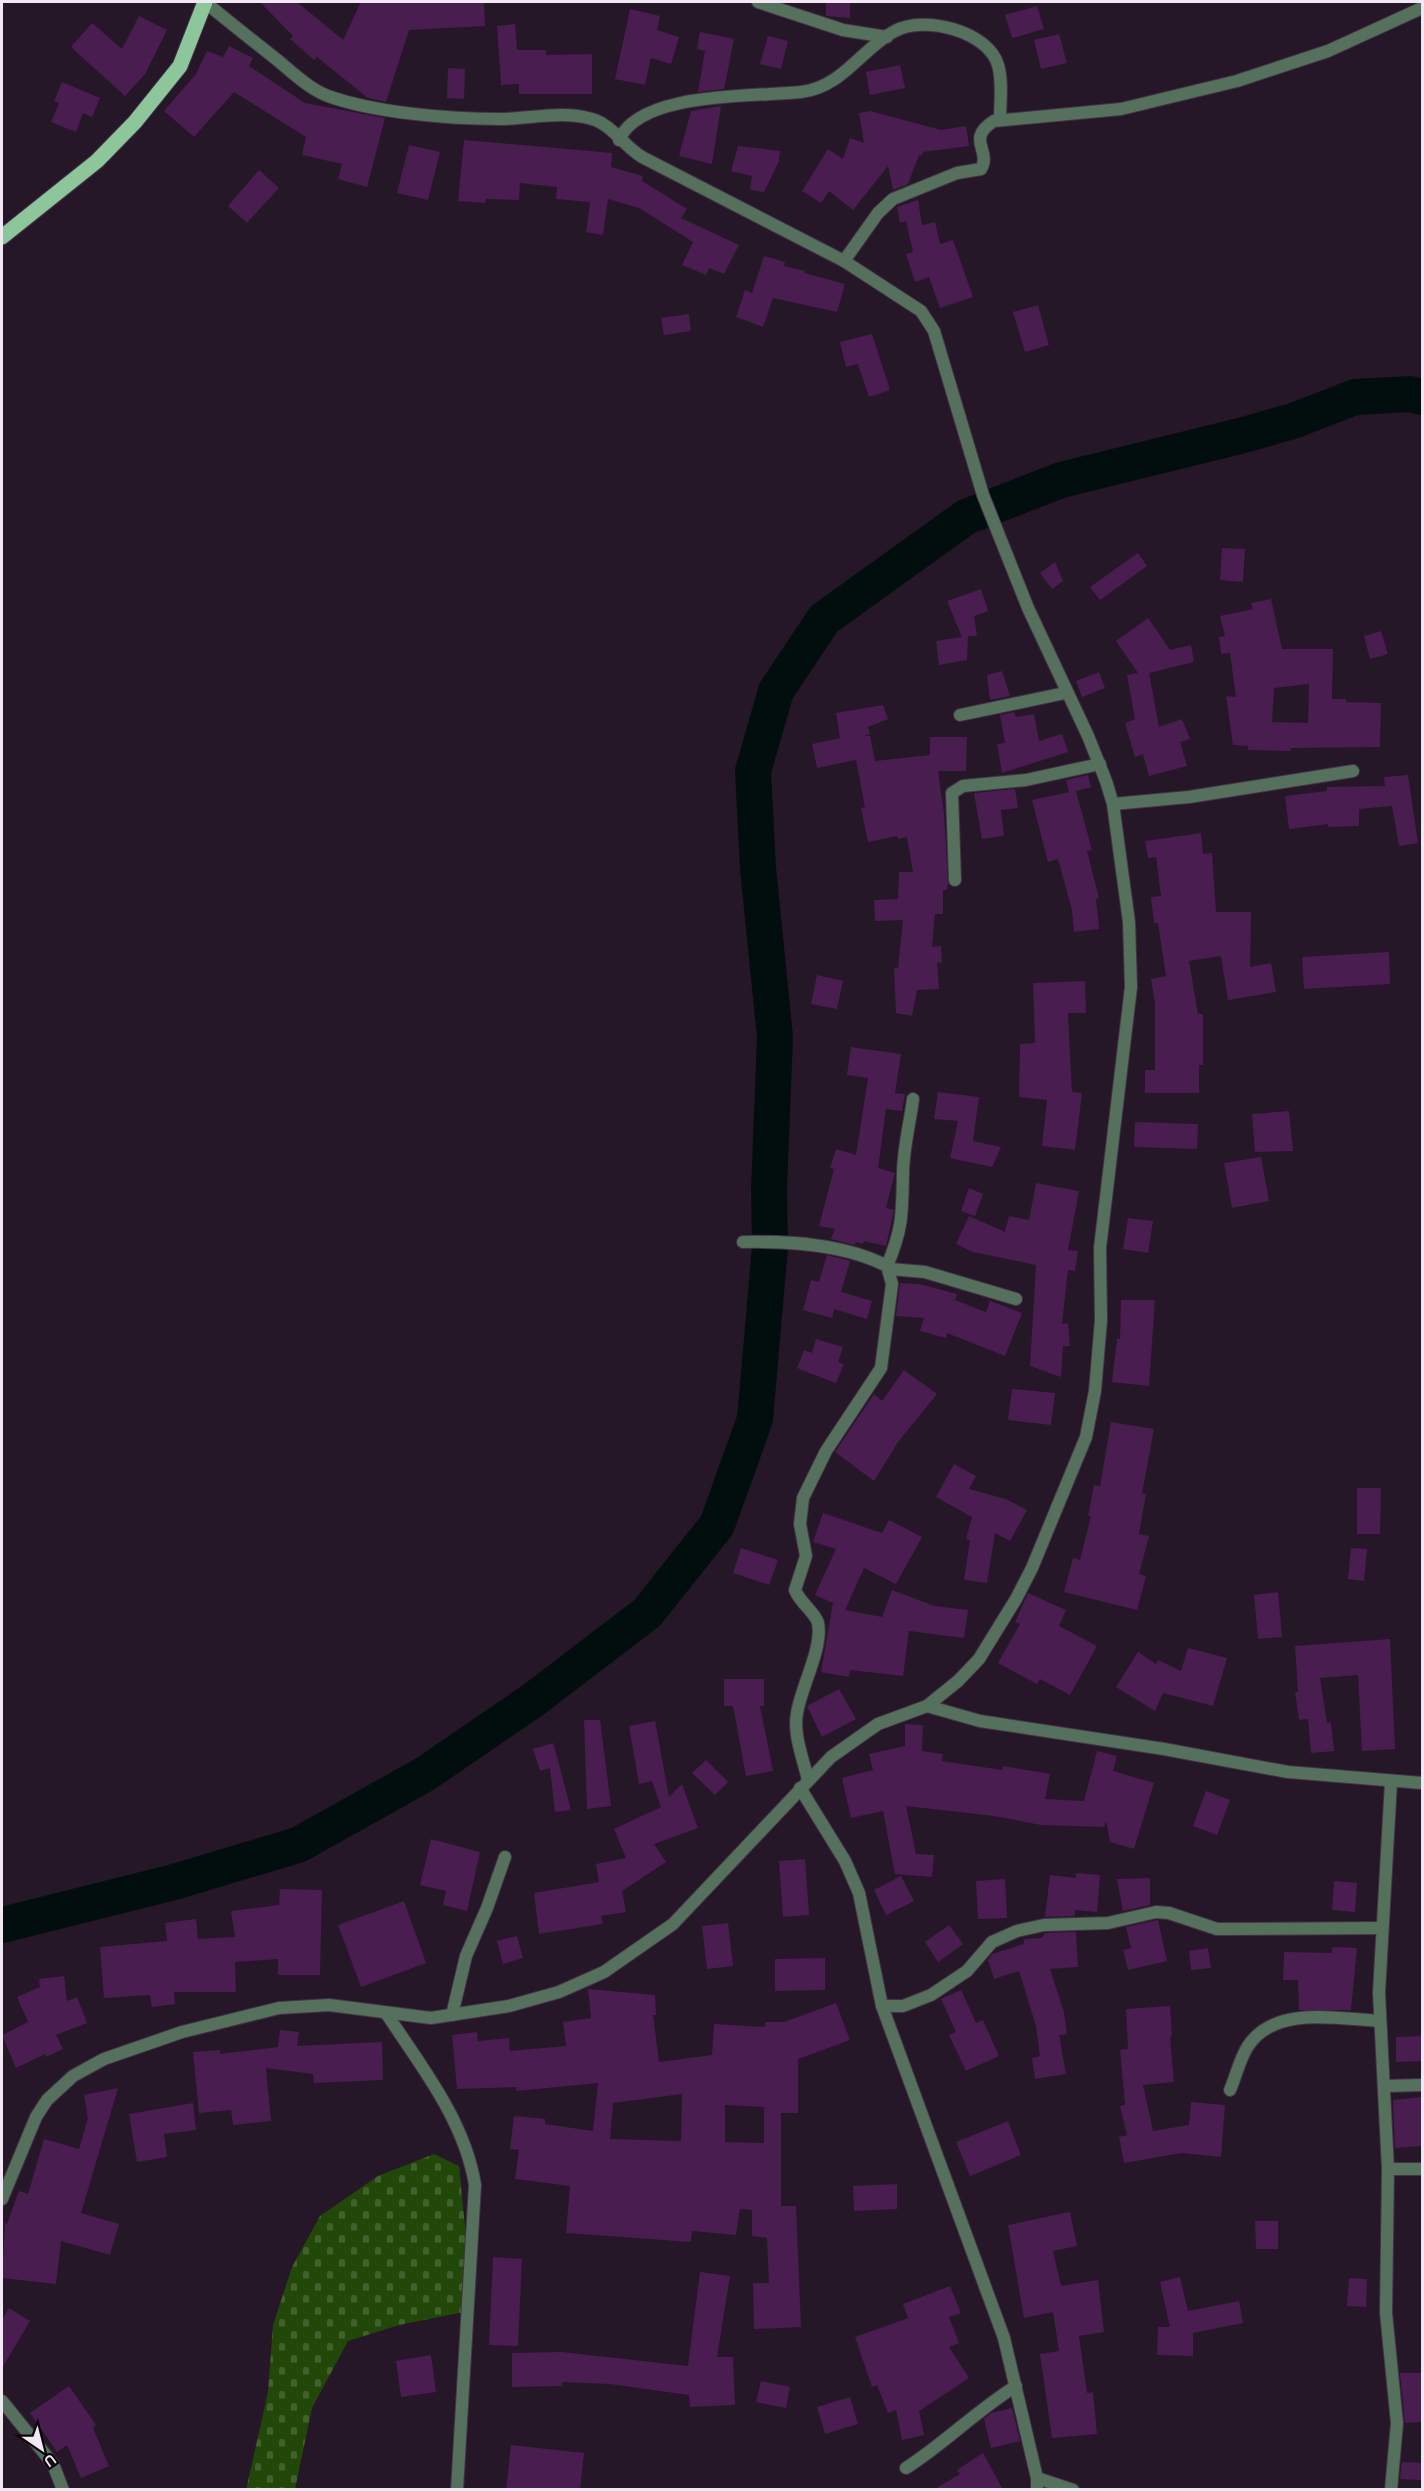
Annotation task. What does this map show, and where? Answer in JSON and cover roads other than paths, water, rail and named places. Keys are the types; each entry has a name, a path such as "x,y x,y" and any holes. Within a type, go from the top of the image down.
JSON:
{"main road":[{"path":"2,237 97,161 135,122 180,66 205,2"}],"street":[{"path":"2,2199 36,2117 47,2100 73,2076 104,2059 182,2032 279,2008 330,2005 431,2018 509,2006 560,1992 604,1972 673,1924 831,1757 878,1724 927,1706 945,1693 979,1659 1032,1568 1076,1464 1092,1413 1101,1337 1100,1248 1131,987 1129,922 1113,804 1100,764 1065,693 983,495 946,368 928,321 921,311 844,261 642,157 619,140 606,126 593,119 573,116 502,119 447,117 394,111 328,96 296,76 205,2"},
{"path":"758,2 843,30 887,37"},
{"path":"844,261 878,213 893,199 957,173 981,169 984,161 979,145 982,131 994,121 1121,109 1237,81 1328,51 1422,8"},
{"path":"619,140 630,123 644,114 666,107 719,98 809,91 824,86 896,30 926,24 945,26 979,42 989,50 998,64 1000,120"},
{"path":"960,715 1065,693"},
{"path":"955,880 952,793 963,786 1026,780 1100,764"},
{"path":"1113,804 1219,793 1353,771"},
{"path":"913,1099 903,1173 904,1200 900,1235 888,1267 892,1284 881,1368 826,1451 806,1491 800,1512 806,1556 795,1590 801,1604 813,1615 818,1625 816,1641 797,1712 797,1737 804,1784 845,1860 859,1893 882,2006 1004,2338 1037,2484 1073,2490"},
{"path":"748,1241 829,1248 874,1259 888,1267 925,1272 1016,1299"},
{"path":"927,1706 980,1721 1164,1749 1288,1772 1422,1783"},
{"path":"1391,1782 1381,1928 1380,2020 1389,2169 1386,2313 1397,2423 1391,2490"},
{"path":"452,2015 466,1956 488,1908 505,1857"},
{"path":"882,2006 903,2006 931,1995 967,1971 992,1942 1017,1931 1044,1925 1108,1923 1156,1912 1170,1913 1216,1929 1381,1928"},
{"path":"386,2013 458,2128 473,2167 475,2185 457,2490"},
{"path":"1230,2090 1248,2046 1273,2024 1310,2019 1380,2020"},
{"path":"1385,2086 1422,2085"},
{"path":"1389,2169 1422,2169"},
{"path":"906,2469 940,2447 971,2416 1016,2386"},
{"path":"2,2402 53,2464 63,2490"}],"waterway":[{"path":"2,1925 174,1882 298,1845 425,1774 533,1700 647,1613 717,1525 755,1419 770,1247 769,1189 775,1037 758,868 753,771 776,691 824,619 966,517 1061,480 1240,436 1293,421 1355,397 1410,394 1422,397"}]}
